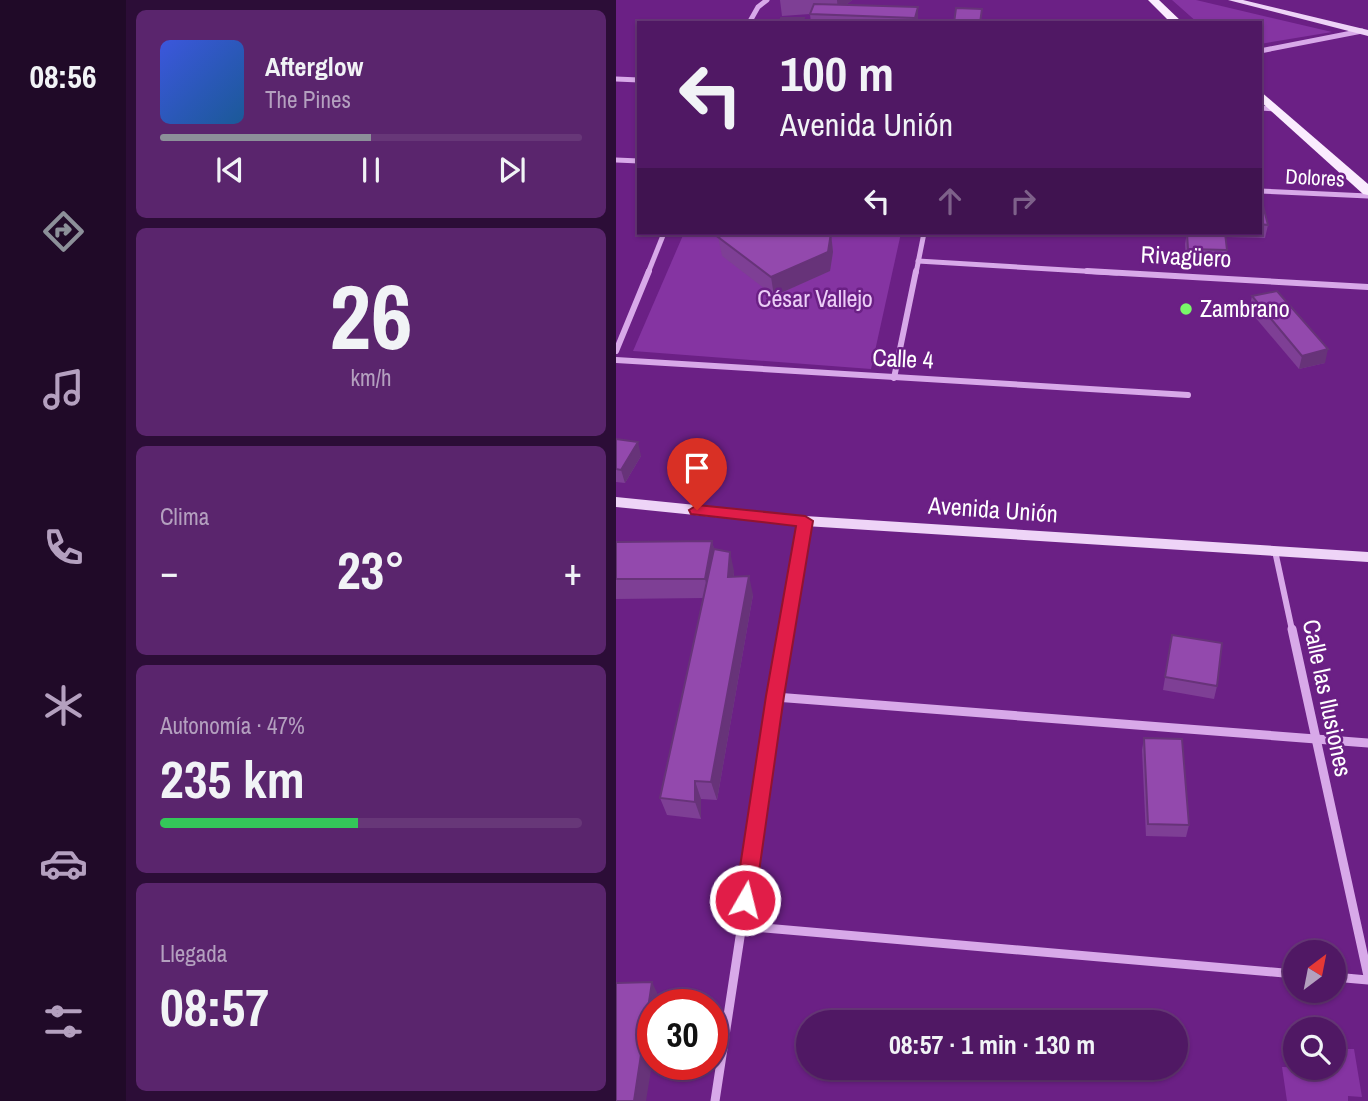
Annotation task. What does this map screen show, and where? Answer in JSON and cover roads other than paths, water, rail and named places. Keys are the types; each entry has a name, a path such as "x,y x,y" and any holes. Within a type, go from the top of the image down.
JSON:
{"main road":[{"path":"1153,0 1176,21"},
{"path":"1262,97 1368,193"}],"street":[{"path":"750,21 758,7 767,0"},
{"path":"1232,0 1366,33"},
{"path":"1262,51 1366,33"},
{"path":"616,79 637,80"},
{"path":"1262,108 1276,109"},
{"path":"616,160 637,161"},
{"name":"Dolores","path":"1262,191 1368,193"},
{"path":"616,351 663,235"},
{"path":"894,378 924,235"},
{"name":"Rivagüero","path":"918,261 1368,287"},
{"name":"Calle 4","path":"616,360 1188,395"},
{"name":"Avenida Unión","path":"616,502 805,521 1368,556"},
{"path":"715,1101 775,696 805,521"},
{"name":"Calle las Ilusiones","path":"1275,551 1368,978"},
{"path":"775,696 1368,743"},
{"path":"741,926 1283,973"},
{"path":"1346,977 1368,978"}],"place":[{"name":"Zambrano","path":"1186,309"}],"park label":[{"name":"César Vallejo","path":"815,299"}]}
